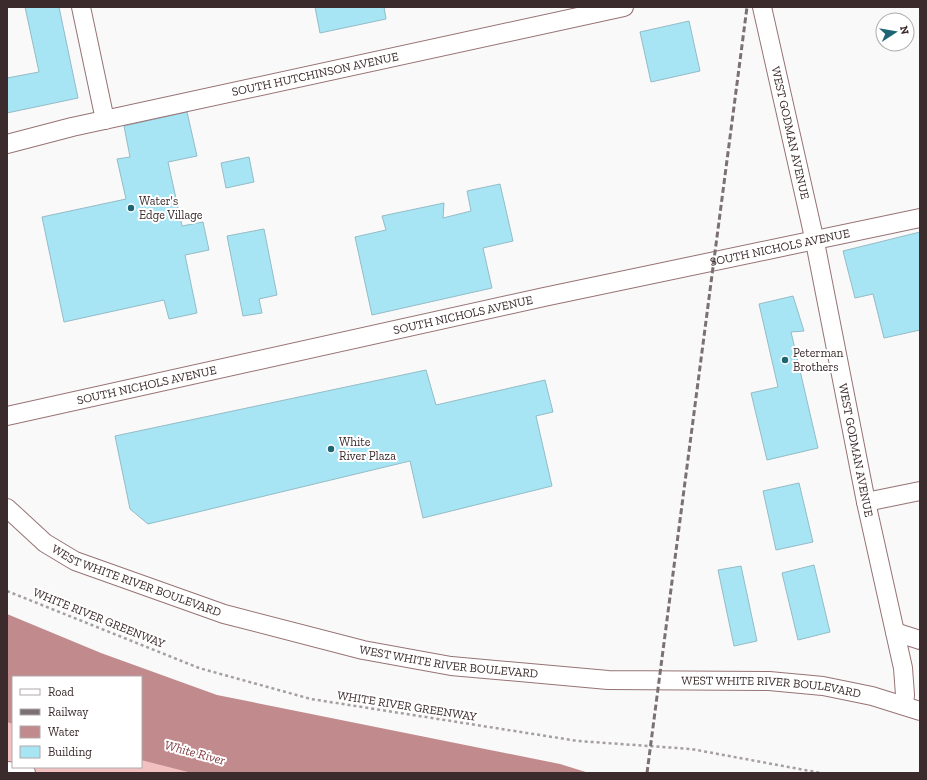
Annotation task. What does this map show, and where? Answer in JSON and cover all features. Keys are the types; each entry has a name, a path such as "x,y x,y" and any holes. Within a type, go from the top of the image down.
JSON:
{"street":[{"path":"81,7 105,120"},
{"name":"SOUTH HUTCHINSON AVENUE","path":"7,144 105,120 624,7"},
{"name":"WEST GODMAN AVENUE","path":"762,7 815,242 866,502 903,668 905,695 912,708"},
{"name":"SOUTH NICHOLS AVENUE","path":"7,416 644,276 815,242 920,218"},
{"path":"866,502 920,491"},
{"name":"WEST WHITE RIVER BOULEVARD","path":"7,508 45,543 75,561 224,614 363,650 451,666 608,680 769,681 823,686 912,708"},
{"path":"895,632 920,640"},
{"path":"7,771 26,773"}],"path":[{"name":"WHITE RIVER GREENWAY","path":"7,591 199,668 311,699 578,741 691,749 821,773"}],"shaded area":[{"path":"7,721 12,723 12,768 142,768 142,759 197,773 7,773"}],"water":[{"name":"White River","path":"7,614 101,653 217,695 560,764 589,773 192,773 142,760 142,676 12,676 12,724 7,722"}],"building":[{"path":"25,7 59,7 78,98 7,113 7,78 39,72"},
{"path":"315,7 384,7 386,19 320,33"},
{"path":"689,21 700,71 651,82 640,32"},
{"name":"Water's Edge Village","path":"187,112 197,156 168,162 182,226 203,222 209,250 185,255 197,313 169,319 164,300 64,322 42,217 126,199 117,159 130,157 124,126"},
{"path":"249,157 254,182 226,188 221,163"},
{"path":"500,184 513,241 483,248 492,288 372,315 355,237 386,230 382,216 444,203 443,218 471,211 467,191"},
{"path":"264,229 277,295 259,299 262,313 243,316 227,236"},
{"path":"920,232 920,330 884,338 873,294 855,298 843,251"},
{"name":"Peterman Brothers","path":"793,296 804,331 791,332 818,448 767,460 751,393 778,387 759,304"},
{"name":"White River Plaza","path":"426,370 436,405 545,380 553,412 536,416 552,486 423,518 410,461 148,524 130,509 115,436"},
{"path":"799,483 813,542 776,550 763,491"},
{"path":"814,565 830,632 798,640 782,573"},
{"path":"741,566 757,641 734,646 718,570"}],"railway":[{"path":"647,773 747,7"}],"place":[{"name":"Water's Edge Village","path":"131,208"},
{"name":"Peterman Brothers","path":"785,360"},
{"name":"White River Plaza","path":"331,449"}]}
